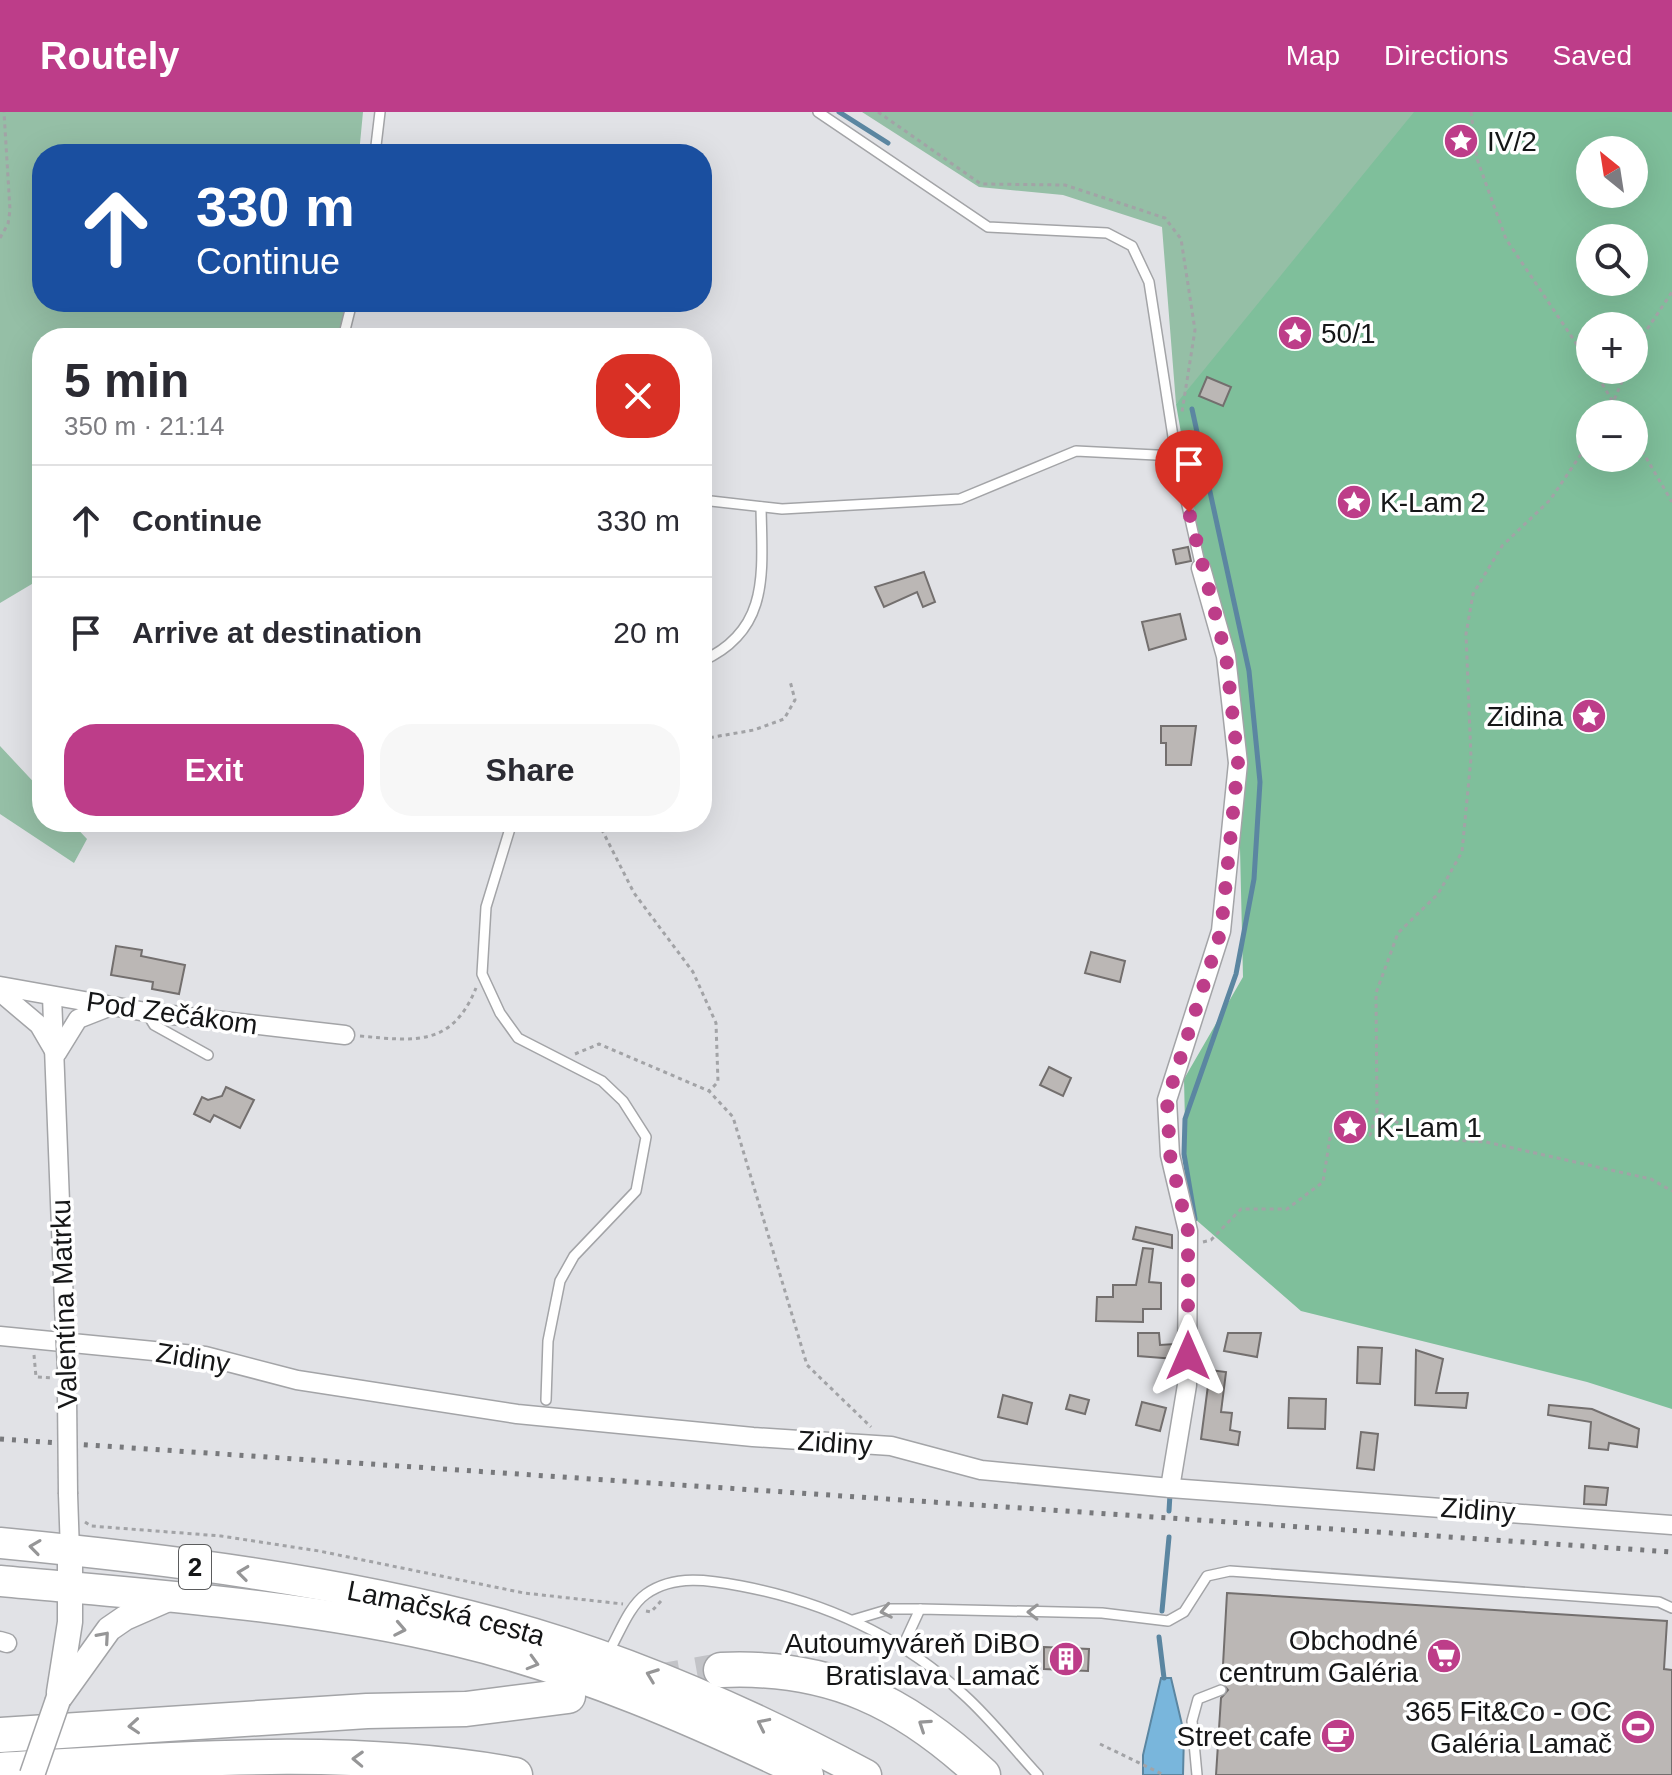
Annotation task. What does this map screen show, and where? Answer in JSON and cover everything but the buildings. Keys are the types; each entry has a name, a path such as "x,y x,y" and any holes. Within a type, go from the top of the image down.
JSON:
{"highway":[{"path":"721,1670 797,1673 867,1693 930,1729 983,1775"},
{"path":"0,1735 466,1709 568,1696"},
{"path":"212,1721 318,1728 461,1751 503,1773"},
{"path":"0,1770 189,1759 299,1757 503,1773"}],"main road":[{"name":"Lamačská cesta","path":"0,1543 255,1575 398,1599 498,1623 606,1658 699,1693 866,1775"},
{"name":"Lamačská cesta","path":"0,1581 341,1617 458,1641 545,1666 675,1714 808,1775"}],"street":[{"path":"1170,1488 1187,1385 1188,1244 1170,1155 1167,1100 1221,931 1238,763 1226,656 1201,568"},
{"path":"0,989 39,1025 56,1055 78,1019 99,1008 112,1007"},
{"name":"Pod Zečákom","path":"0,989 146,1012 345,1035"},
{"name":"Valentína Matrku","path":"52,996 64,1305 60,1391 70,1552"},
{"name":"Zidiny","path":"0,1336 205,1356 297,1380 517,1414 753,1437 891,1446 981,1470 1170,1488 1672,1525"},
{"path":"32,1775 58,1700 68,1634 70,1552"},
{"path":"58,1700 109,1629 173,1597"}],"lane":[{"path":"376,144 380,112"},
{"path":"818,112 988,227 1107,233 1132,246 1149,282 1176,456 1201,568"},
{"path":"712,501 782,509 960,499 1076,451 1176,456"},
{"path":"712,657 750,625 762,584 761,507"},
{"path":"509,832 486,907 482,974 500,1013 518,1038 602,1081 623,1101 646,1137 636,1191 574,1256 560,1281 548,1341 546,1400"},
{"path":"146,1012 154,1025 208,1055"},
{"path":"853,1620 890,1609 920,1609 1102,1613 1168,1621 1184,1612 1207,1576 1230,1571 1659,1602 1672,1608"},
{"path":"606,1658 633,1607 653,1590 682,1579 777,1593 853,1620 902,1648 966,1696 1038,1775"},
{"path":"902,1648 920,1609"},
{"path":"1197,1775 1192,1721 1198,1699 1221,1690"}],"path":[{"path":"0,238 8,224 10,210 4,112"},
{"path":"1471,112 1477,159 1506,239 1576,343"},
{"path":"1648,328 1672,292"},
{"path":"1648,461 1672,502"},
{"path":"1188,1244 1211,1240 1241,1209 1287,1209 1323,1182 1331,1131 1370,1135 1377,1112 1376,993 1398,933 1438,894 1462,852 1471,758 1466,634 1473,594 1502,546 1550,500 1576,462"},
{"path":"712,737 754,730 784,719 795,700 790,681"},
{"path":"603,832 634,893 693,972 716,1023 718,1082 709,1091"},
{"path":"345,1035 401,1040 427,1038 445,1032 468,1008 482,974"},
{"path":"561,1061 599,1044 709,1091 733,1117 807,1365 891,1446"},
{"path":"1377,1112 1427,1138 1486,1142 1651,1179 1672,1191"},
{"path":"34,1355 36,1377 49,1378"},
{"path":"60,1371 60,1391"},
{"path":"81,1515 91,1526 221,1536 319,1551 524,1593 609,1605 614,1601 651,1612 670,1596"},
{"path":"1100,1744 1164,1775"}],"green space":[{"path":"0,112 363,112 360,144 32,144 32,312 344,312 341,328 32,328 32,584 0,603"},
{"path":"862,112 1458,112 1176,404 1162,227 1063,195 979,187"},
{"path":"1414,112 1672,112 1672,1409 1587,1382 1301,1311 1187,1212 1184,1079 1243,977 1238,763 1176,404"},
{"path":"0,746 32,780 32,832 80,832 87,839 74,863 0,814"}],"water":[{"path":"1161,1678 1171,1678 1184,1733 1183,1775 1143,1775 1143,1755"}],"waterway":[{"path":"839,112 888,143"},
{"path":"1192,409 1249,671 1260,782 1254,879 1236,974 1185,1119 1184,1154 1195,1219"},
{"path":"1169,1511 1170,1494"},
{"path":"1162,1611 1169,1537"},
{"path":"1159,1637 1164,1678"}],"tunnel":[{"path":"647,1683 721,1670"}],"railway":[{"path":"0,1439 1672,1552"}],"place":[{"name":"IV/2","path":"1461,141"},
{"name":"50/1","path":"1295,333"},
{"name":"K-Lam 2","path":"1354,502"},
{"name":"Zidina","path":"1589,716"},
{"name":"K-Lam 1","path":"1350,1127"},
{"name":"Obchodné centrum Galéria","path":"1444,1656"},
{"name":"Autoumyváreň DiBO Bratislava Lamač","path":"1066,1659"},
{"name":"365 Fit&Co - OC Galéria Lamač","path":"1638,1727"},
{"name":"Street cafe","path":"1338,1736"}],"route":[{"path":"1188,1356 1188,1231 1170,1155 1167,1100 1221,931 1238,763 1226,656 1189,512"}]}
